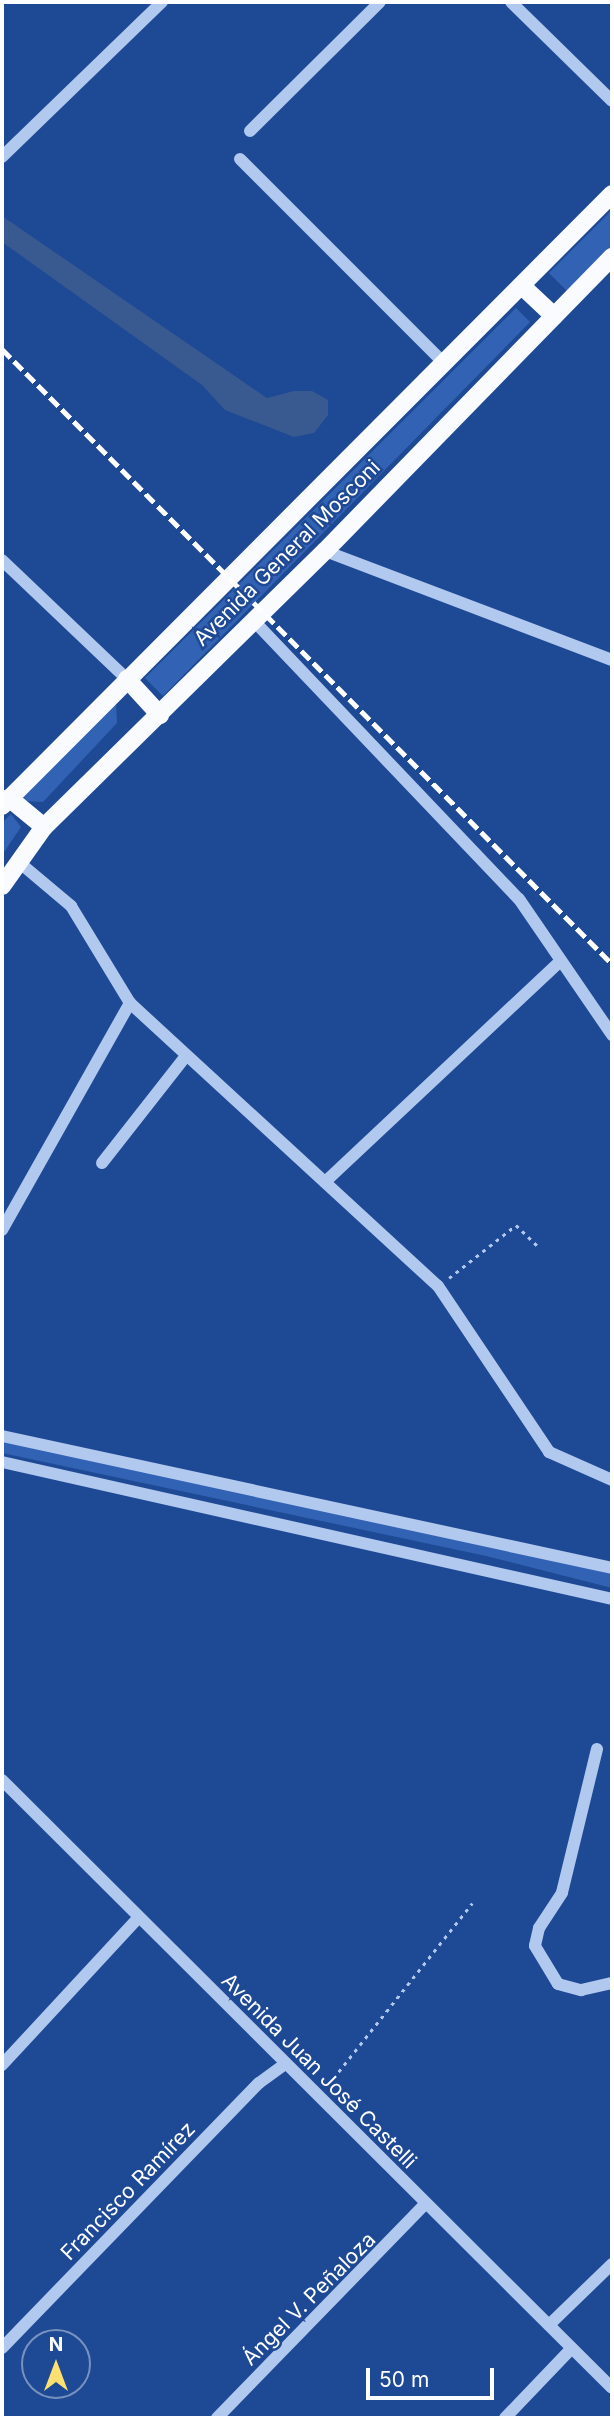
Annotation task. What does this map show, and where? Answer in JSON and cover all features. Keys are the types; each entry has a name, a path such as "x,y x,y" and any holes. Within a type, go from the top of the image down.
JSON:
{"main road":[{"name":"Avenida General Mosconi","path":"4,798 127,679 612,194"},
{"name":"Avenida General Mosconi","path":"2,886 44,827 325,551 612,257"},
{"path":"522,286 554,316"},
{"path":"127,679 160,715"},
{"path":"4,798 44,827"}],"street":[{"path":"2,157 162,2"},
{"path":"250,131 380,2"},
{"path":"511,2 612,101"},
{"path":"240,159 444,363"},
{"path":"325,551 612,660"},
{"path":"2,560 127,679"},
{"path":"253,620 519,899 559,962 612,1035"},
{"path":"20,863 71,906 130,1003 438,1286 549,1452 612,1480"},
{"path":"325,1182 559,962"},
{"path":"2,1230 130,1003"},
{"path":"102,1163 186,1056"},
{"path":"2,1436 612,1568"},
{"path":"2,1462 612,1599"},
{"path":"597,1749 562,1893 538,1928 536,1945 558,1984 581,1990 612,1983"},
{"name":"Avenida Juan José Castelli","path":"2,1780 612,2388"},
{"path":"2,2065 138,1918"},
{"name":"Francisco Ramírez","path":"2,2348 259,2083 285,2064"},
{"name":"Ángel V. Peñaloza","path":"217,2418 425,2204"},
{"path":"549,2326 612,2264"},
{"path":"505,2418 572,2349"}],"path":[{"path":"438,1286 516,1225 540,1248"},
{"path":"320,2096 472,1903"}],"shaded area":[{"path":"612,210 612,245 567,291 549,273"},
{"path":"2,216 267,398 294,391 312,391 328,400 328,415 314,433 294,437 225,410 202,385 2,242"},
{"path":"516,308 530,322 163,696 145,678"},
{"path":"116,701 117,723 43,802 24,801 22,795"},
{"path":"11,814 21,827 2,855 2,823"},
{"path":"2,1440 486,1542 612,1574 612,1588 486,1556 2,1453"}],"railway":[{"path":"2,349 612,964"}]}
